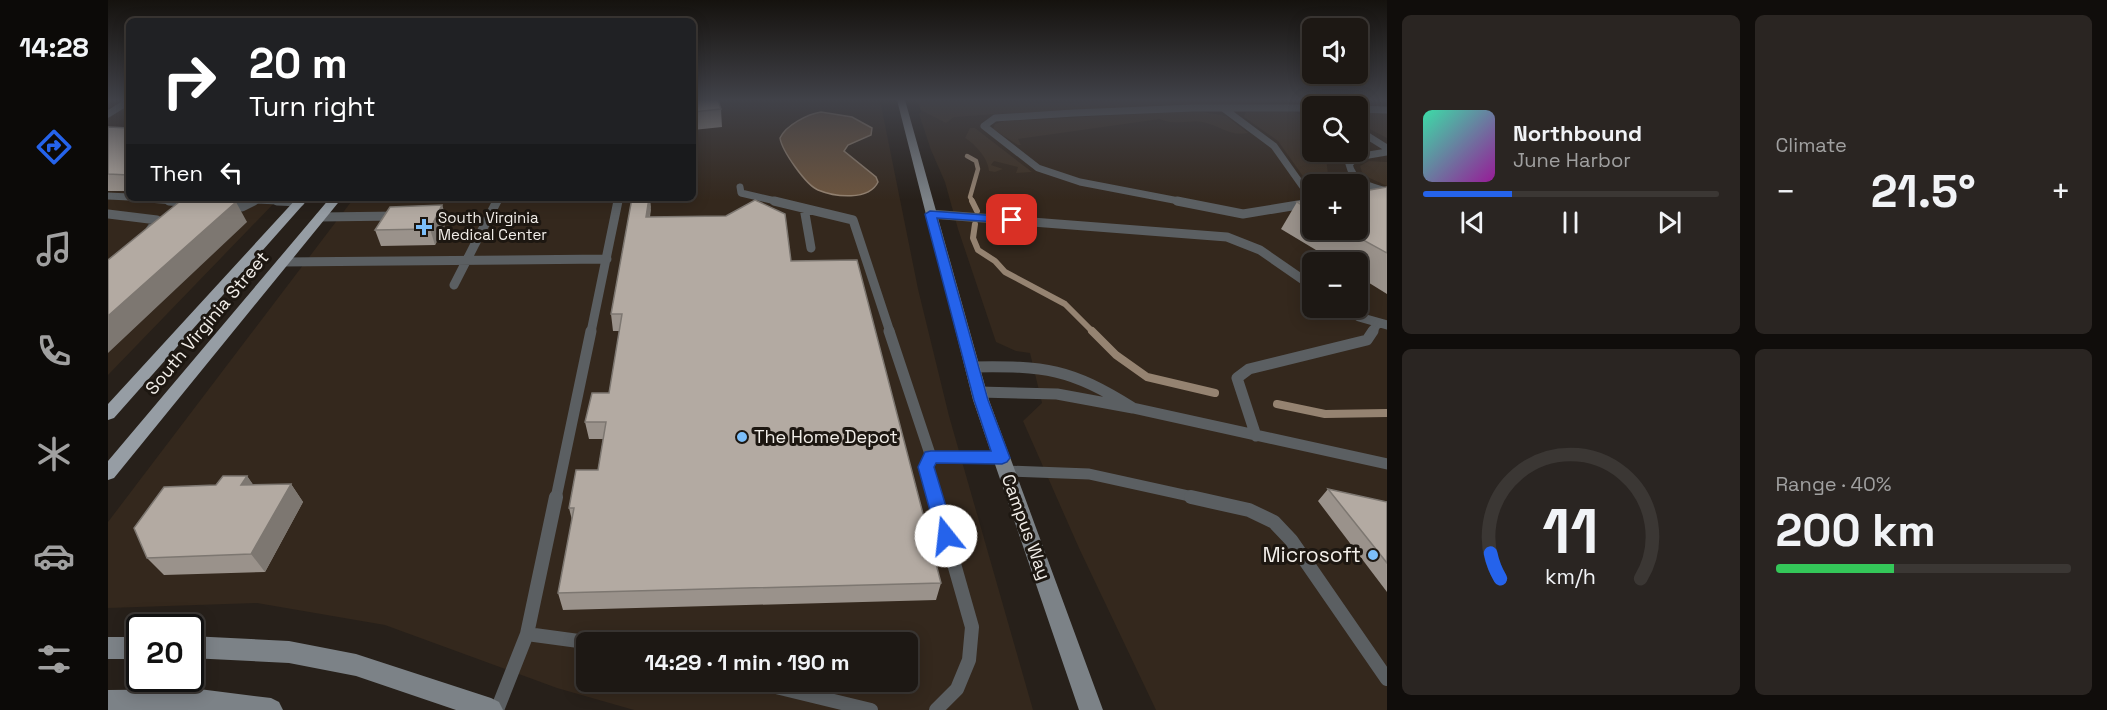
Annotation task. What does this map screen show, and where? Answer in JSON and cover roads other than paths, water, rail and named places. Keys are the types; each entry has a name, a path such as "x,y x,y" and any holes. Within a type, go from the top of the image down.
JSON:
{"main road":[{"name":"South Virginia Street","path":"108,414 300,201"},
{"name":"South Virginia Street","path":"108,473 333,201"}],"street":[{"name":"Campus Way","path":"909,133 979,392 1091,710"},
{"path":"108,648 126,648"},
{"path":"204,648 289,652 356,665 491,710"},
{"path":"108,702 165,705 199,700 272,710"}],"lane":[{"path":"990,133 1038,168 1080,182 1243,214 1310,202 1308,194 1274,146 1257,133"},
{"path":"1368,136 1386,148"},
{"path":"1386,148 1357,157 1349,164 1349,171 1358,181 1387,191"},
{"path":"740,187 741,194 853,220 931,457 926,467 972,627 969,660 957,689 936,710"},
{"path":"108,196 126,197"},
{"path":"172,201 207,204"},
{"path":"218,205 242,207 253,201"},
{"path":"454,285 497,201"},
{"path":"496,710 527,634 618,201"},
{"path":"804,208 811,248"},
{"path":"108,214 157,220 153,228 144,235"},
{"path":"930,214 1227,237 1260,250 1302,279"},
{"path":"320,217 411,216"},
{"path":"282,262 607,260"},
{"path":"1256,436 1237,378 1249,369 1367,340 1382,325 1362,318"},
{"path":"972,367 1024,367 1065,372 1088,381 1133,408"},
{"path":"979,392 1050,392 1082,396 1387,464"},
{"path":"931,457 1089,474 1249,510 1275,522 1291,540 1387,680"},
{"path":"527,634 576,641"},
{"path":"797,692 871,710"}],"waterway":[{"path":"967,156 976,161 978,169 970,197 973,202"},
{"path":"972,201 977,211"},
{"path":"975,224 973,238 978,250 995,261 1005,272 1065,304 1116,355 1147,377 1215,393"},
{"path":"1277,404 1325,414 1387,413"}],"place":[{"name":"South Virginia Medical Center","path":"424,227"},
{"name":"The Home Depot","path":"742,437"},
{"name":"Microsoft","path":"1373,555"}]}
